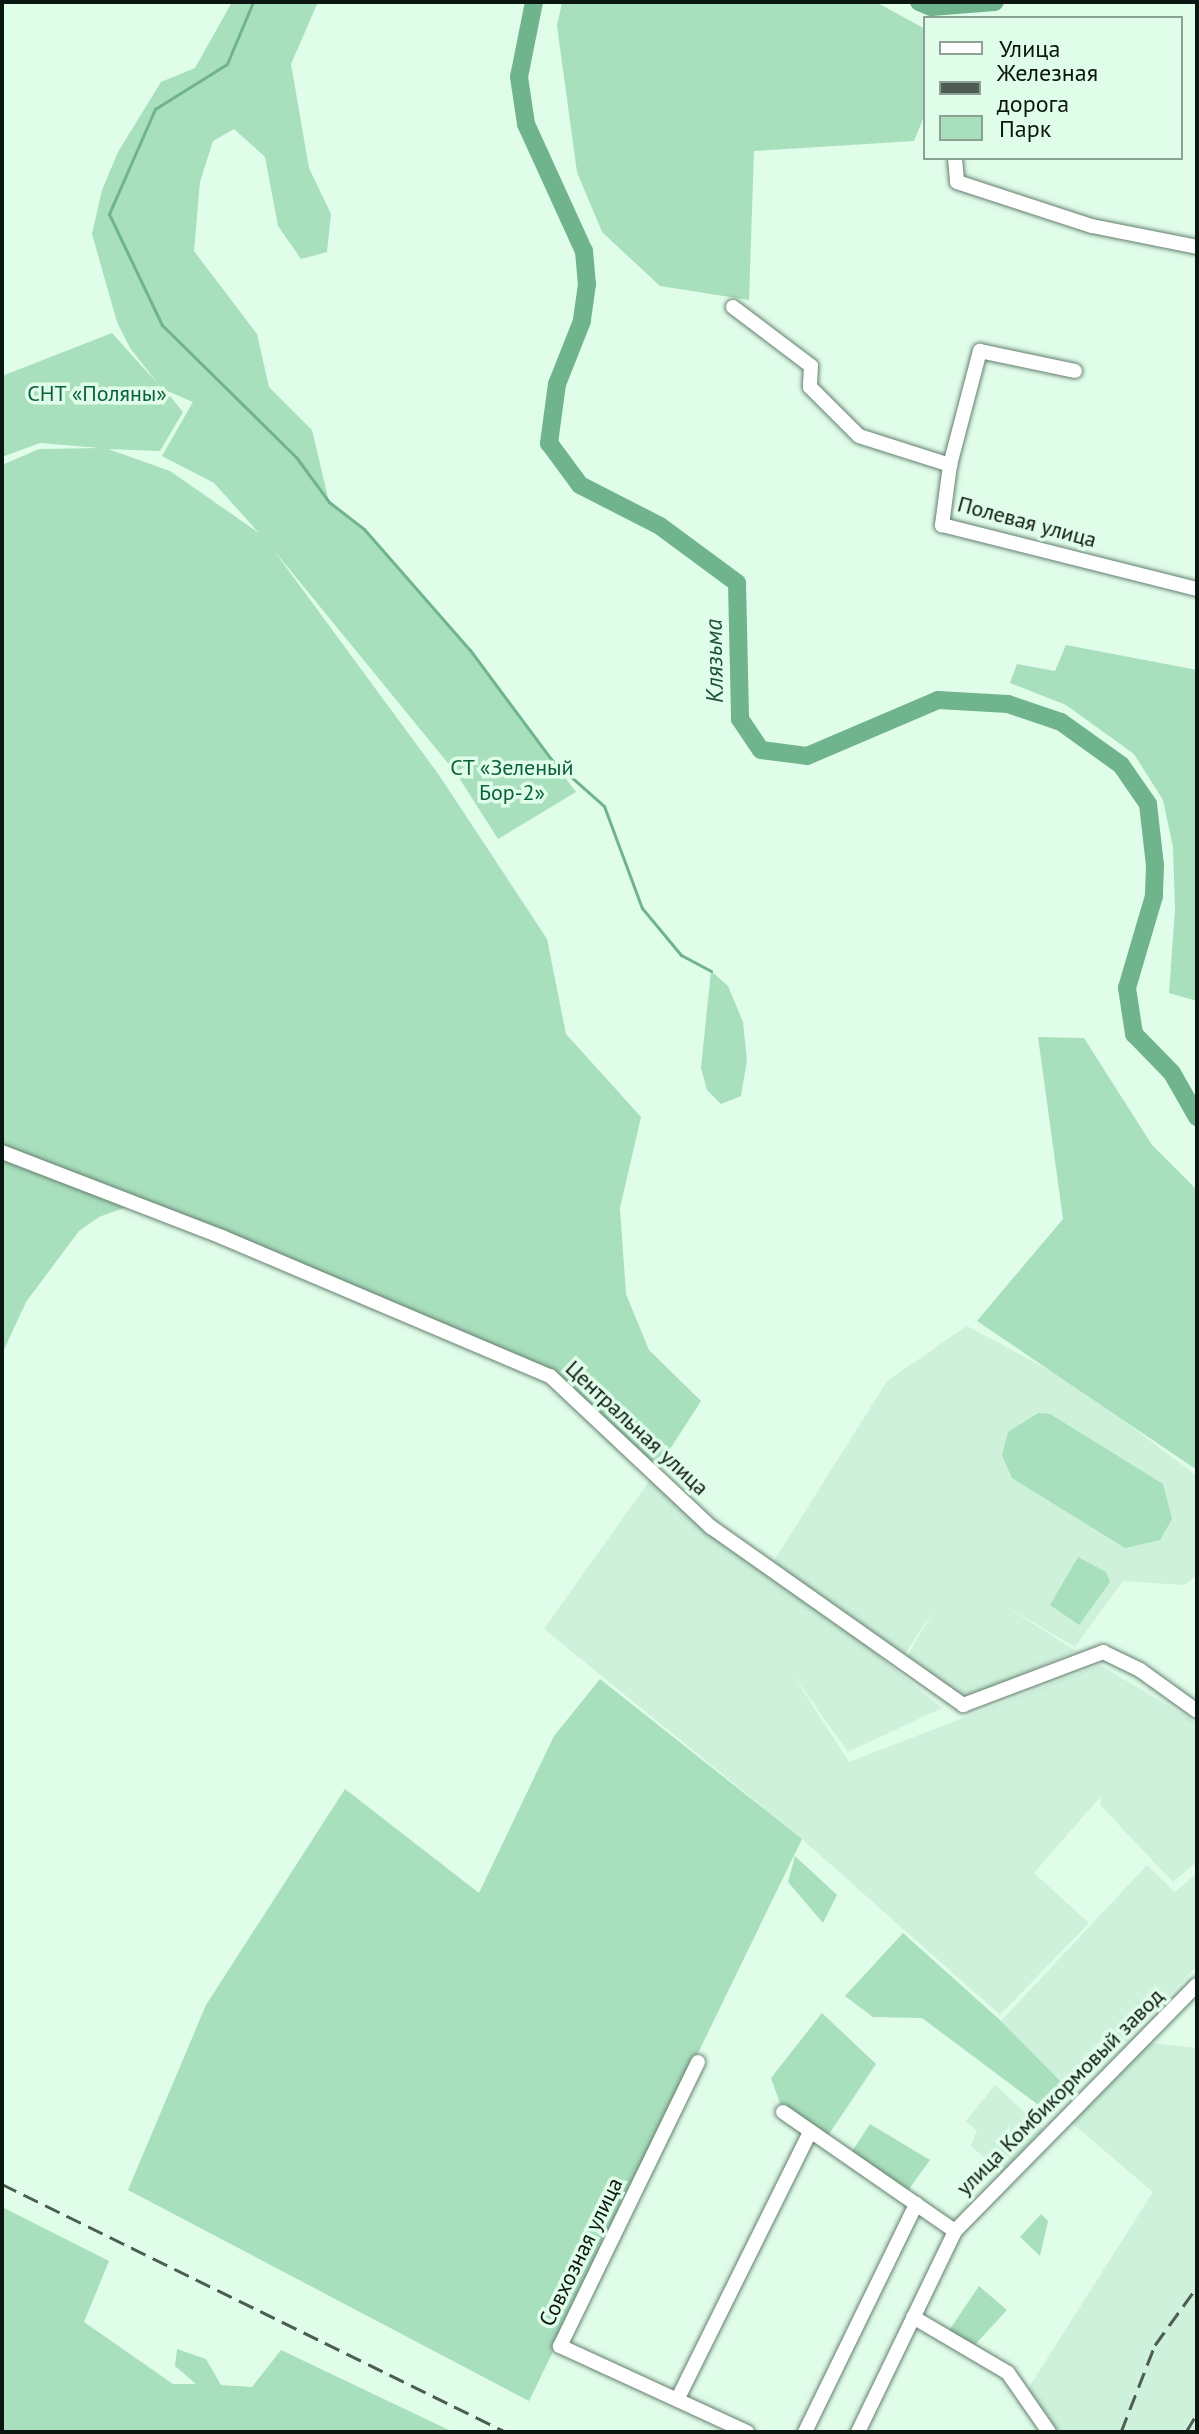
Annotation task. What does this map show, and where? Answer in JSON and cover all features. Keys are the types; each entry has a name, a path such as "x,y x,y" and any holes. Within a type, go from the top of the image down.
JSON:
{"street":[{"path":"955,160 957,182 1092,226 1197,247"},
{"name":"Полевая улица","path":"733,307 811,366 810,387 859,436 950,465 942,525 1197,589"},
{"path":"950,465 980,351 1075,371"},
{"name":"Центральная улица","path":"2,1152 214,1234 550,1376 711,1527 963,1705 1103,1652 1140,1670 1197,1711"},
{"name":"улица Комбикормовый завод","path":"858,2432 955,2231 1197,1985"},
{"name":"Совхозная улица","path":"698,2062 560,2346 747,2432"},
{"name":"улица Комбикормовый завод","path":"783,2112 809,2134 955,2231"},
{"path":"678,2398 809,2134"},
{"path":"805,2432 916,2204"},
{"path":"913,2317 1008,2373 1049,2432"}],"shaded area":[{"path":"967,1326 1077,1385 1197,1476 1197,1575 1184,1585 1123,1581 1075,1647 999,1602 1076,1651 962,1700 904,1662 935,1608 903,1657 809,1599 942,1708 848,1752 791,1672 849,1762 1100,1665 1197,1723 1197,1862 1173,1882 1100,1805 1102,1795 1034,1873 1089,1923 1000,2015 802,1839 544,1629 654,1474 769,1569 887,1381"},
{"path":"1147,1865 1175,1892 1197,1873 1197,1966 1073,2094 1001,2021"},
{"path":"1150,2043 1197,2048 1197,2432 1049,2432 1024,2395 1153,2192 1072,2123"},
{"path":"995,2085 1043,2129 1002,2174 971,2146 977,2131 966,2121"}],"green space":[{"path":"232,2 318,2 291,64 309,168 331,214 327,252 301,259 278,226 265,157 234,129 213,141 200,182 194,251 257,334 269,387 312,430 329,502 364,529 470,650 576,792 498,839 456,773 272,548 439,775 547,939 566,1034 641,1117 620,1208 626,1294 649,1350 701,1401 654,1474 550,1376 137,1203 99,1217 79,1231 26,1302 2,1354 2,465 39,449 100,448 40,443 2,457 2,376 112,333 159,385 130,348 117,322 92,234 102,190 118,152 161,82 195,68","holes":["165,390 193,402 162,456 214,483 259,533 170,471 108,449 160,451 183,412"]},
{"path":"562,2 876,2 923,28 923,119 914,141 754,151 749,300 660,286 602,232 577,172 557,26"},
{"path":"1066,645 1197,670 1197,1001 1169,993 1175,910 1173,847 1163,800 1134,754 1066,705 1010,683 1017,664 1055,671"},
{"path":"711,971 728,986 743,1022 747,1060 741,1096 721,1104 707,1090 701,1068"},
{"path":"1038,1037 1084,1038 1152,1145 1197,1190 1197,1470 977,1321 1063,1219"},
{"path":"1038,1413 1050,1414 1163,1484 1172,1519 1160,1540 1125,1548 1012,1478 1002,1455 1008,1432"},
{"path":"1078,1557 1106,1572 1110,1582 1079,1625 1050,1605"},
{"path":"600,1679 802,1839 529,2401 128,2190 206,2005 345,1789 479,1893 554,1736"},
{"path":"795,1856 837,1895 823,1923 788,1882"},
{"path":"903,1933 1001,2021 1073,2094 1052,2089 1046,2100 1049,2113 922,2018 873,2017 845,1996"},
{"path":"822,2013 876,2064 823,2143 783,2112 771,2078"},
{"path":"870,2124 930,2160 904,2196 847,2159"},
{"path":"2,2207 109,2261 84,2322 173,2384 196,2384 175,2366 177,2349 206,2359 221,2385 252,2387 281,2350 453,2432 2,2432"},
{"path":"1041,2214 1048,2221 1040,2256 1020,2237"},
{"path":"979,2286 1007,2310 971,2349 946,2335"}],"waterway":[{"path":"253,2 227,64 155,109 109,214 162,325 296,457 329,502 364,529 470,650 551,759 604,806 642,908 681,955 711,971"},
{"name":"Клязьма","path":"534,2 519,77 526,124 584,251 587,284 582,321 557,384 549,443 580,485 660,526 737,583 740,719 761,750 807,756 938,700 1008,704 1061,722 1121,765 1148,804 1155,865 1154,896 1127,988 1134,1034 1172,1073 1197,1117"},
{"name":"Клязьма","path":"919,2 931,7 995,2"}],"railway":[{"path":"2,2184 506,2432"},
{"path":"1121,2432 1155,2345 1197,2287"},
{"path":"1186,2432 1197,2414"}],"park label":[{"name":"СНТ «Поляны»","path":"97,394"},
{"name":"СТ «Зеленый Бор-2»","path":"512,780"}]}
